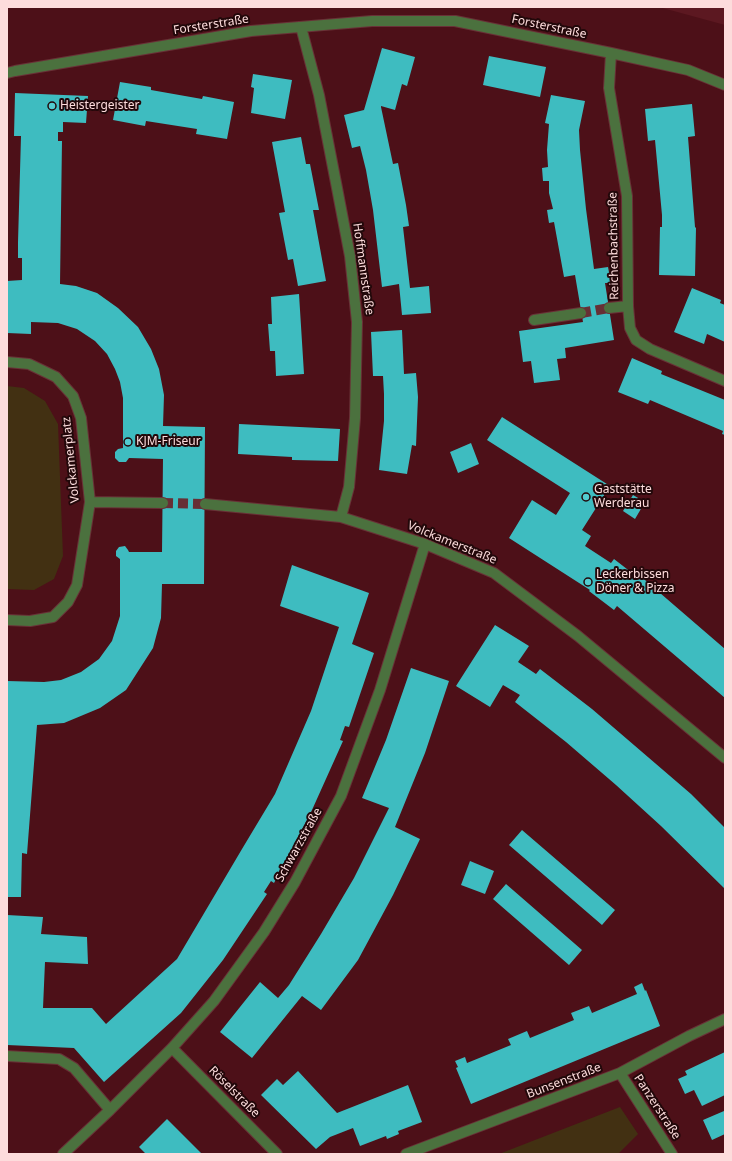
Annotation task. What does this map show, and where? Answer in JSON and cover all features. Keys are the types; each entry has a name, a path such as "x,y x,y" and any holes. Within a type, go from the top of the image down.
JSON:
{"street":[{"name":"Forsterstraße","path":"7,73 251,31 372,21 455,21 688,70 725,85"},
{"name":"Hoffmannstraße","path":"301,27 319,95 350,256 357,322 356,418 348,487 341,517"},
{"name":"Reichenbachstraße","path":"611,53 609,88 627,196 628,306 630,328 636,340 650,349 725,381"},
{"path":"609,308 628,306"},
{"path":"534,320 581,313"},
{"name":"Volckamerplatz","path":"7,362 29,364 56,377 73,396 81,418 90,502 77,585 68,602 53,617 30,621 7,620"},
{"path":"90,502 163,503"},
{"name":"Volckamerstraße","path":"205,504 341,517 425,544 494,573 578,636 725,758"},
{"name":"Schwarzstraße","path":"63,1154 110,1110 172,1048 214,1001 264,932 295,882 341,796 380,690 425,544"},
{"name":"Bunsenstraße","path":"406,1154 620,1073 689,1036 725,1019"},
{"name":"Röselstraße","path":"172,1048 277,1154"},
{"path":"7,1056 59,1059 74,1068 110,1110"},
{"name":"Panzerstraße","path":"620,1073 672,1154"}],"shaded area":[{"path":"659,7 725,7 725,25"},
{"path":"7,386 24,388 45,401 58,424 63,556 54,579 34,590 7,589"},
{"path":"620,1107 638,1134 618,1154 499,1154"}],"building":[{"path":"382,48 415,57 407,86 402,84 395,110 381,107 393,164 398,163 406,205 409,226 403,227 410,288 429,286 431,313 402,315 399,284 382,287 373,210 366,170 360,146 352,148 344,115 364,110"},
{"path":"489,56 546,67 540,97 483,85"},
{"path":"253,74 292,80 285,119 251,113 254,88 251,87"},
{"path":"120,82 151,87 151,90 202,99 203,96 234,102 227,139 196,134 197,129 146,121 145,126 113,120"},
{"path":"15,93 88,96 86,123 63,122 63,132 58,132 58,141 62,141 60,284 76,286 97,293 118,308 138,327 151,349 159,369 164,395 163,426 205,427 204,584 162,584 161,618 153,648 126,690 100,708 64,723 37,725 27,854 22,853 21,897 7,897 7,681 44,682 61,680 81,672 99,659 112,641 120,616 120,559 116,556 116,551 119,547 125,546 129,552 162,552 163,459 129,458 126,462 119,462 115,458 115,452 118,449 123,448 123,398 120,382 115,369 107,354 95,341 77,329 58,323 31,322 31,334 7,333 7,281 22,280 22,258 18,258 21,136 14,136"},
{"path":"551,95 585,101 579,130 586,209 594,269 608,267 611,283 605,283 614,340 565,348 566,358 557,359 560,380 534,383 531,361 523,362 519,331 583,322 575,275 564,277 554,222 549,223 547,210 553,209 549,193 549,181 543,181 542,168 548,167 547,150 549,124 545,123"},
{"path":"692,104 695,136 688,137 696,228 695,276 659,275 660,227 662,227 662,215 655,140 648,141 645,109"},
{"path":"301,137 306,164 310,164 319,210 313,210 326,281 298,286 293,259 288,260 279,213 285,212 272,142"},
{"path":"692,288 721,300 720,303 725,305 725,342 707,334 704,344 674,332"},
{"path":"299,294 304,374 276,376 275,351 270,351 268,324 272,324 271,297"},
{"path":"402,330 404,374 416,373 418,397 416,446 412,445 407,474 379,470 384,421 383,376 373,376 371,332"},
{"path":"632,358 662,371 661,374 725,400 725,435 722,434 723,431 650,400 648,404 618,392"},
{"path":"502,417 610,486 582,530 591,536 585,546 611,563 614,559 636,576 638,574 725,649 725,698 617,606 614,610 589,591 590,590 509,538 532,500 556,515 570,493 487,440"},
{"path":"239,424 340,429 338,461 292,460 292,457 238,454"},
{"path":"471,443 479,464 458,473 450,452"},
{"path":"633,495 645,502 635,519 623,511"},
{"path":"292,565 369,593 352,644 374,653 349,727 345,726 340,740 343,741 312,810 274,883 271,881 264,892 267,894 223,960 181,1013 104,1082 74,1048 7,1045 7,915 43,917 41,934 87,937 88,964 45,962 43,1008 92,1008 106,1024 177,959 275,794 311,711 339,627 280,606"},
{"path":"495,625 529,646 518,662 536,674 540,669 592,709 691,794 725,828 725,889 661,826 616,785 566,742 515,702 520,695 503,685 490,707 456,686"},
{"path":"411,668 449,681 425,753 395,827 420,839 393,895 358,960 321,1010 302,996 252,1058 220,1032 260,982 278,998 289,985 354,878 389,808 362,798 386,740"},
{"path":"522,830 615,910 602,925 509,845"},
{"path":"470,861 494,871 485,894 461,885"},
{"path":"506,884 582,950 569,965 493,899"},
{"path":"642,983 660,1026 471,1104 456,1068 458,1067 455,1061 465,1057 467,1063 511,1045 508,1039 527,1031 530,1038 574,1020 571,1013 589,1006 592,1013 637,994 634,987"},
{"path":"725,1052 725,1095 702,1106 694,1090 685,1094 678,1079 687,1075 685,1071"},
{"path":"298,1071 337,1113 408,1085 422,1122 398,1131 399,1134 387,1139 386,1136 360,1146 353,1128 330,1137 316,1149 261,1095 277,1079 283,1085"},
{"path":"724,1111 725,1134 712,1140 703,1120"},
{"path":"167,1119 202,1154 146,1154 139,1147"}],"tunnel":[{"path":"581,313 609,308"},
{"path":"163,503 205,504"}],"place":[{"name":"Heistergeister","path":"52,106"},
{"name":"KJM-Friseur","path":"128,442"},
{"name":"Gaststätte Werderau","path":"586,497"},
{"name":"Leckerbissen Döner & Pizza","path":"588,582"}]}
